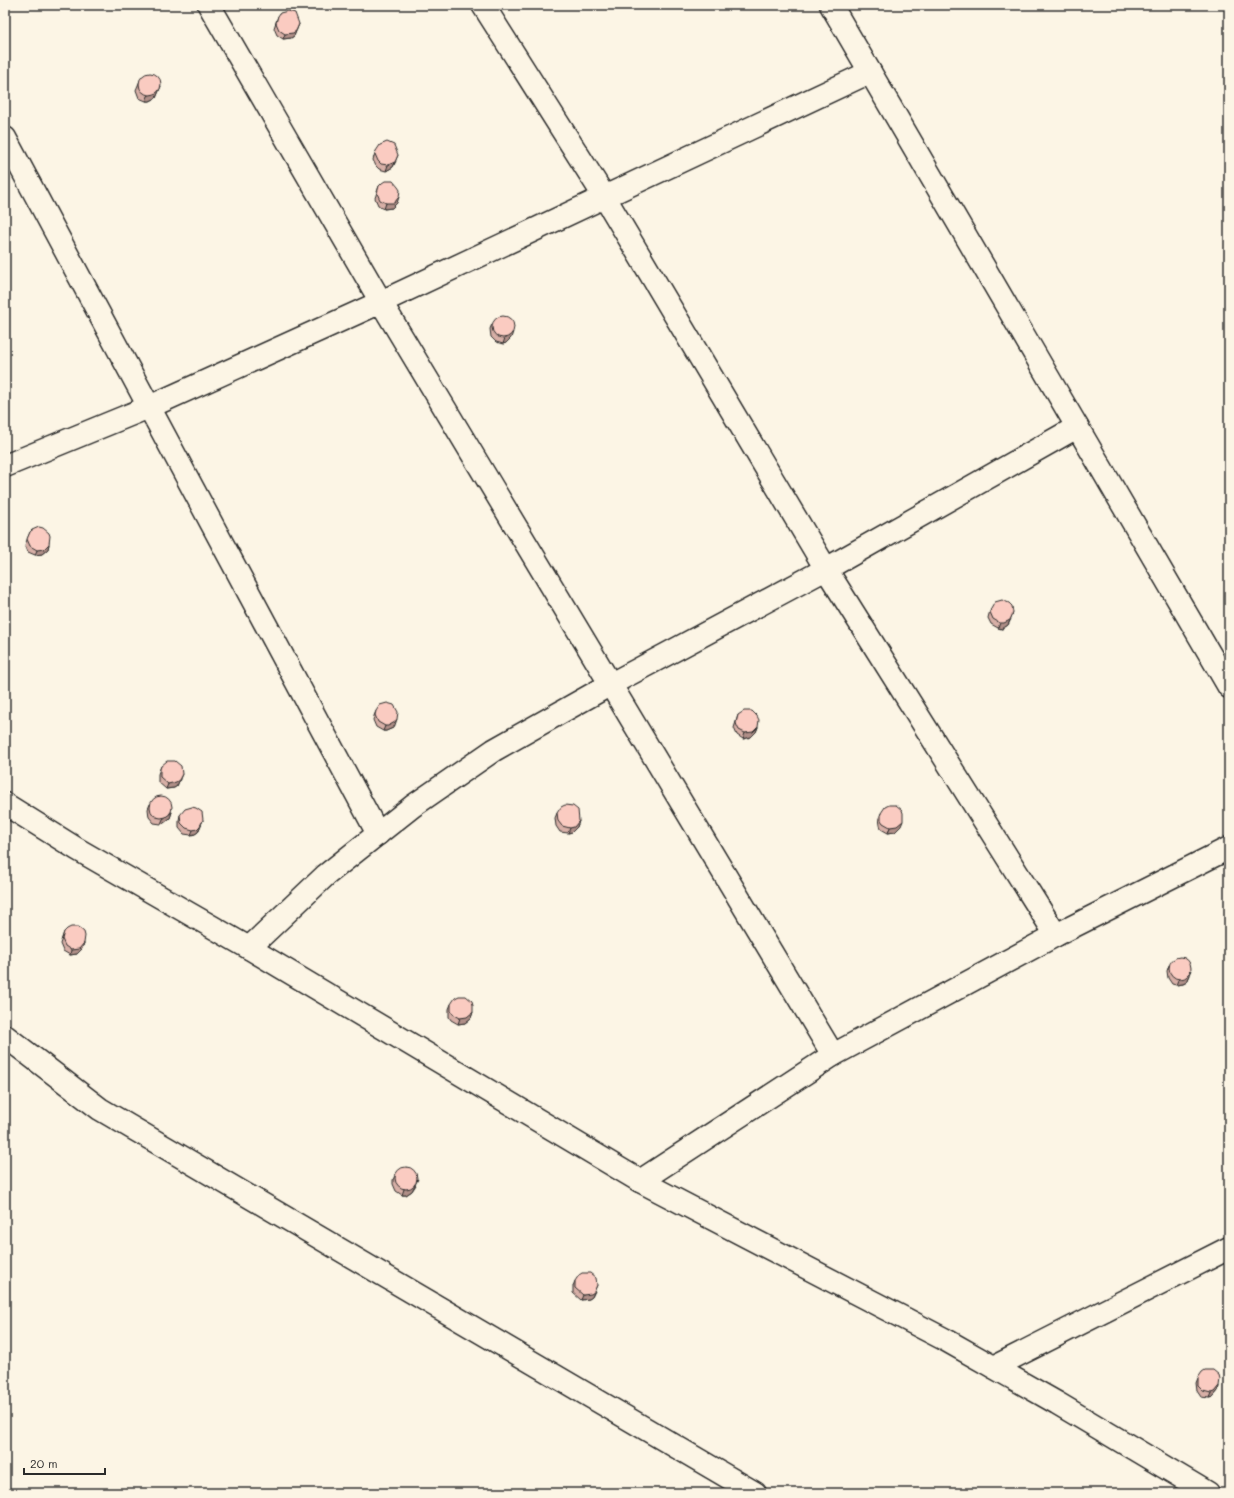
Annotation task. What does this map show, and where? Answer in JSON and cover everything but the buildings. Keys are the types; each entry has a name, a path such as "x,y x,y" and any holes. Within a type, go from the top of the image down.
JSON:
{"street":[{"path":"209,5 381,302 834,1055"},
{"path":"483,5 604,196 826,569 1056,935"},
{"path":"831,5 1229,687"},
{"path":"5,466 149,407 381,302 870,72"},
{"path":"5,138 378,834"},
{"path":"249,948 326,875 414,806 494,750 611,684 826,569 1077,427"},
{"path":"5,804 77,850 249,948 640,1181 944,1339 1057,1403 1208,1493"},
{"path":"640,1181 834,1055 1056,935 1229,848"},
{"path":"5,1036 100,1109 755,1493"},
{"path":"994,1367 1229,1248"}]}
